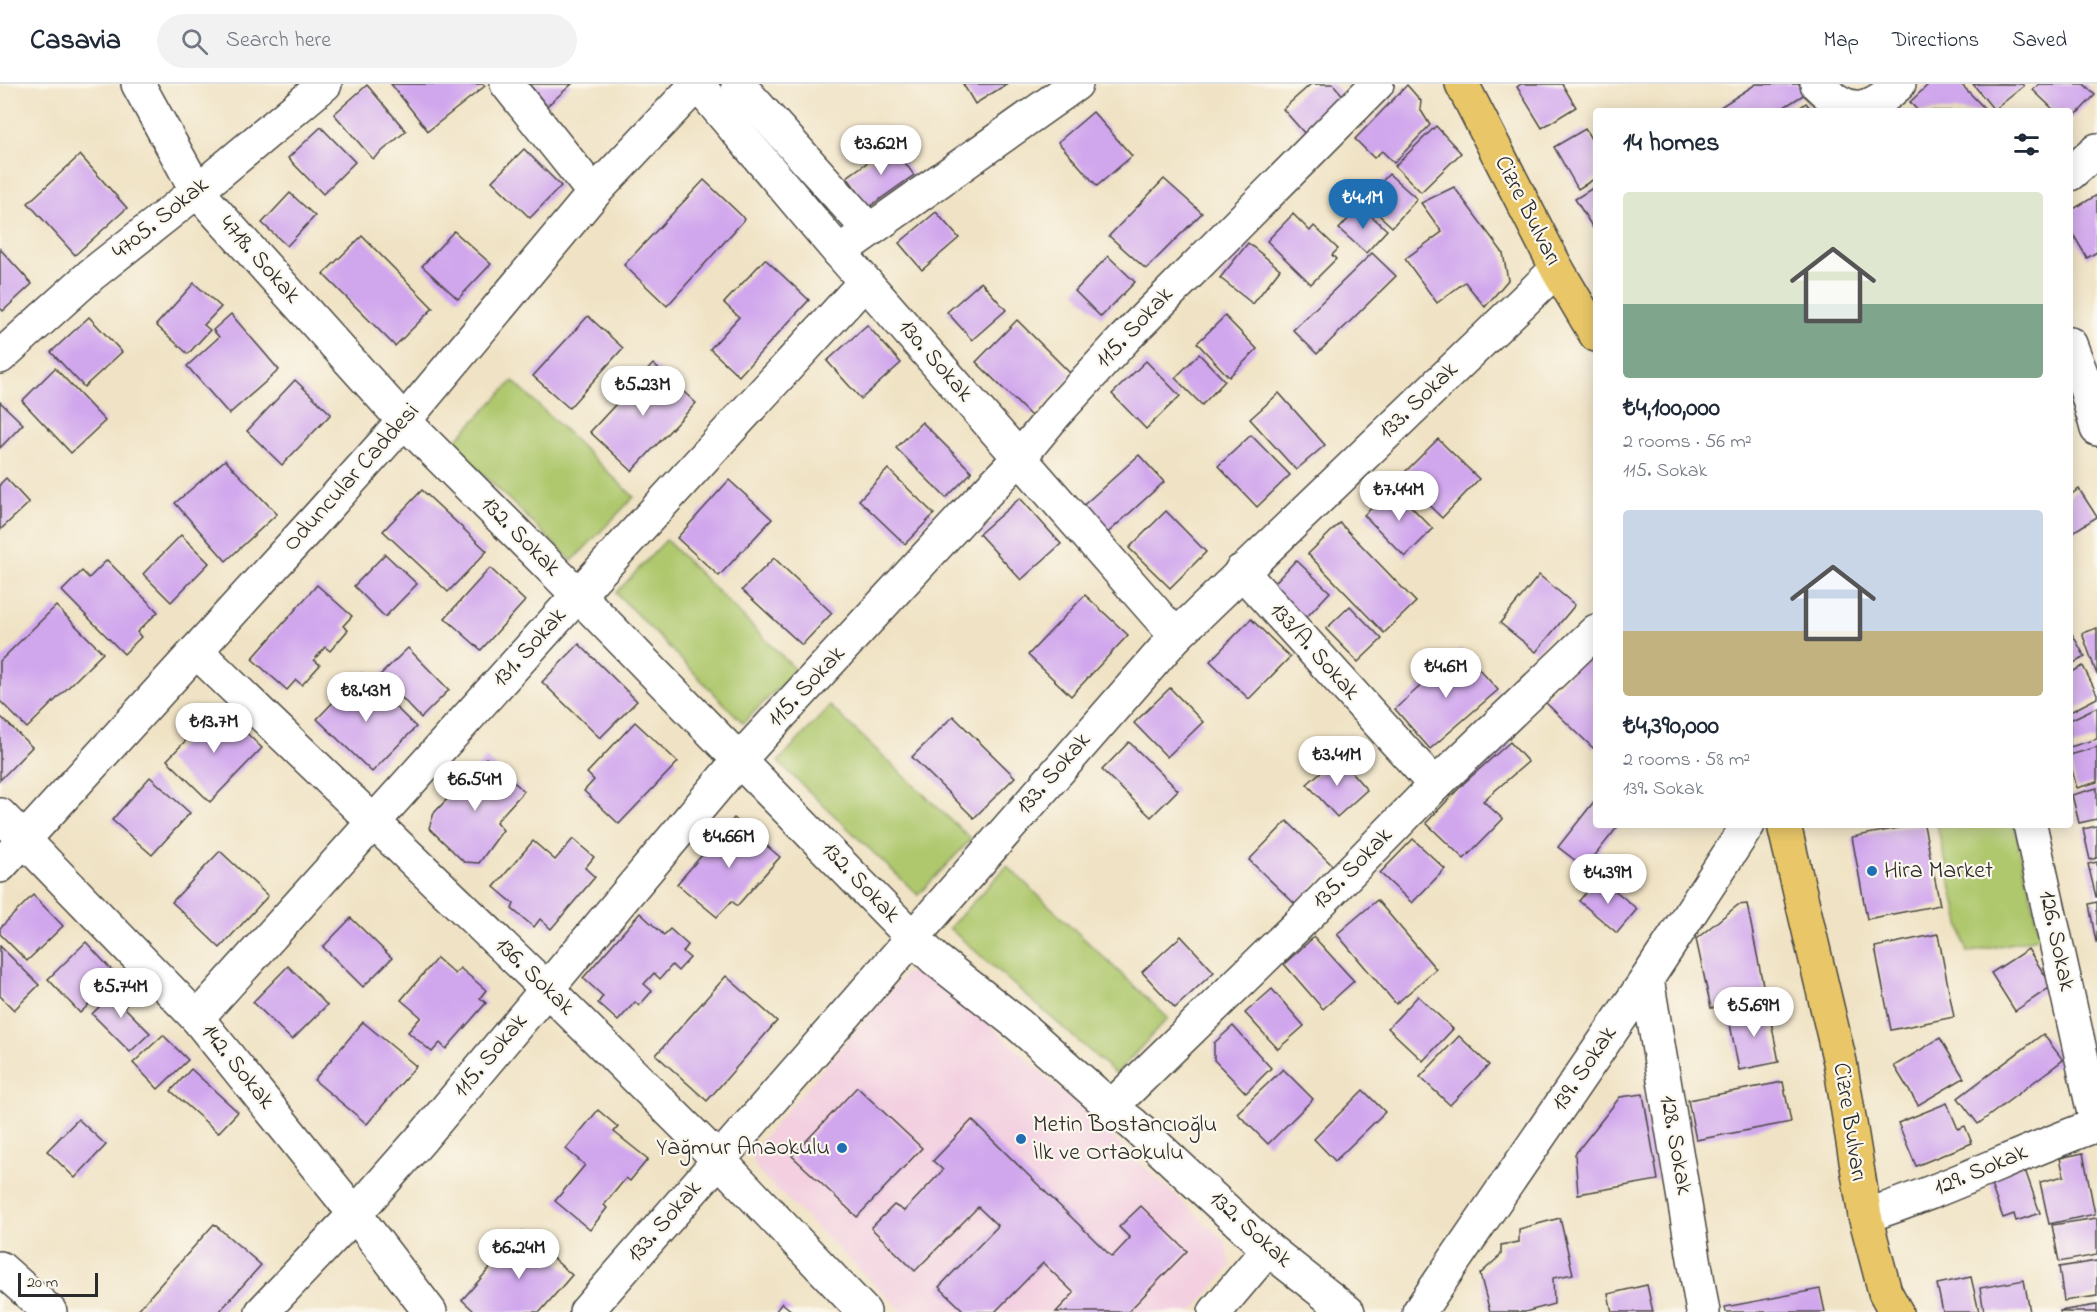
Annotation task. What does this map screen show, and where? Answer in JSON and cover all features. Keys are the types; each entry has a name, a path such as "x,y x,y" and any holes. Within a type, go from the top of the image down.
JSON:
{"main road":[{"name":"Cizre Bulvarı","path":"1462,84 1557,268 1593,330"},
{"name":"Cizre Bulvarı","path":"1785,828 1840,1062 1865,1216 1889,1305"}],"street":[{"name":"4718. Sokak","path":"138,84 197,191 404,421"},
{"name":"4705. Sokak","path":"0,357 91,275 197,191 325,84"},
{"path":"507,84 594,193"},
{"name":"Oduncular Caddesi","path":"0,866 404,421 594,193 697,84"},
{"name":"130. Sokak","path":"697,84 839,252 1176,636"},
{"path":"738,84 869,230"},
{"path":"839,252 1076,84"},
{"name":"115. Sokak","path":"262,1312 355,1214 422,1138 740,760 1019,458 1056,413 1124,339 1377,84"},
{"path":"1817,84 1831,98 1856,108"},
{"path":"1864,108 1883,99 1899,84"},
{"path":"2073,171 2097,150"},
{"name":"133. Sokak","path":"586,1312 1176,636 1557,268"},
{"name":"131. Sokak","path":"197,1018 578,595 866,282"},
{"path":"2073,352 2097,429"},
{"name":"132. Sokak","path":"404,421 935,959 1019,1025 1133,1124 1268,1249 1348,1312"},
{"name":"133/A. Sokak","path":"1241,572 1435,785"},
{"name":"135. Sokak","path":"1111,1107 1302,921 1435,785 1593,634"},
{"name":"136. Sokak","path":"196,651 547,989 719,1160 864,1312"},
{"name":"142. Sokak","path":"0,815 197,1018 355,1214 430,1312"},
{"name":"139. Sokak","path":"1419,1312 1647,979 1746,828"},
{"name":"126. Sokak","path":"2032,828 2097,1126"},
{"name":"128. Sokak","path":"1647,979 1703,1312"},
{"name":"129. Sokak","path":"1865,1216 1906,1203 2005,1160 2097,1126"},
{"path":"1215,1312 1268,1249"},
{"path":"0,1268 50,1312"}],"shaded area":[{"name":"Metin Bostancıoğlu İlk ve Ortaokulu","path":"929,969 1225,1241 1231,1266 1192,1312 903,1312 758,1171 750,1153 906,973"}],"green space":[{"path":"513,381 634,497 572,561 452,444"},
{"path":"666,540 796,670 743,723 616,593"},
{"path":"830,706 971,839 918,895 778,762"},
{"path":"1938,828 2015,828 2041,937 1967,953"},
{"path":"1007,866 1168,1018 1116,1074 949,928"}],"building":[{"path":"391,84 483,84 485,86 428,131"},
{"path":"529,84 572,84 547,106"},
{"path":"963,84 1007,84 975,104"},
{"path":"1311,84 1333,84 1346,99 1306,135 1283,109"},
{"path":"1521,84 1562,84 1576,107 1542,128 1517,87"},
{"path":"1756,84 1802,84 1808,92 1783,108 1719,108"},
{"path":"1929,84 1961,84 1984,108 1915,108 1910,102"},
{"path":"1973,84 2022,84 2024,86 1996,108 1992,108"},
{"path":"2039,84 2084,84 2095,95 2073,118 2073,108 2052,108 2033,90"},
{"path":"367,85 406,131 373,159 334,114"},
{"path":"1407,85 1421,101 1420,109 1430,125 1394,163 1382,151 1374,158 1355,139"},
{"path":"1806,103 1810,108 1799,108"},
{"path":"1093,112 1132,156 1097,186 1058,142"},
{"path":"1436,126 1461,153 1421,192 1395,166"},
{"path":"321,127 355,162 323,194 288,158"},
{"path":"1585,129 1593,142 1593,180 1578,189 1554,147"},
{"path":"892,145 914,175 869,207 847,177"},
{"path":"524,149 561,186 530,218 492,181"},
{"path":"80,155 127,208 75,255 28,203"},
{"path":"1389,174 1417,199 1392,227 1364,201"},
{"path":"1164,179 1202,213 1146,269 1109,236"},
{"path":"704,180 745,219 667,306 624,265"},
{"path":"1454,187 1503,253 1508,280 1485,307 1465,282 1437,303 1405,259 1442,232 1421,203"},
{"path":"1593,188 1593,228 1575,199"},
{"path":"290,193 315,216 287,246 262,223"},
{"path":"2097,195 2097,252 2087,258 2073,234 2073,209"},
{"path":"1360,206 1387,230 1366,253 1339,229"},
{"path":"936,212 959,238 922,270 899,243"},
{"path":"1293,214 1310,231 1314,226 1338,249 1332,255 1336,259 1311,284 1267,241"},
{"path":"454,231 491,264 458,299 422,266"},
{"path":"362,236 433,308 395,346 323,274"},
{"path":"1248,243 1280,269 1253,304 1220,278"},
{"path":"0,249 32,284 3,311 0,308"},
{"path":"1372,253 1396,276 1317,354 1293,330"},
{"path":"1108,256 1135,282 1101,317 1075,291"},
{"path":"765,259 809,300 739,376 710,349 739,317 724,303"},
{"path":"981,282 1006,310 972,340 947,312"},
{"path":"194,283 221,307 204,325 210,330 188,354 156,325"},
{"path":"231,314 279,370 229,414 187,366 219,337 213,330"},
{"path":"588,316 623,348 569,408 533,376"},
{"path":"1225,316 1257,349 1229,377 1197,343"},
{"path":"89,317 122,352 84,387 51,352"},
{"path":"1017,320 1072,375 1031,416 976,362"},
{"path":"867,325 901,363 861,399 827,361"},
{"path":"1199,354 1225,381 1202,405 1175,378"},
{"path":"1146,361 1180,396 1146,429 1112,394"},
{"path":"653,364 696,403 632,471 590,432"},
{"path":"55,368 105,421 71,453 22,401"},
{"path":"295,380 331,414 282,465 247,431"},
{"path":"1279,393 1325,445 1296,470 1250,419"},
{"path":"0,402 23,424 0,448"},
{"path":"922,422 972,472 946,498 896,448"},
{"path":"1251,435 1290,475 1257,507 1218,466"},
{"path":"1438,439 1479,479 1442,518 1400,477"},
{"path":"1139,455 1164,482 1101,539 1076,512"},
{"path":"225,460 277,514 226,561 175,503"},
{"path":"888,469 934,514 905,544 859,500"},
{"path":"6,478 29,503 0,530 0,484"},
{"path":"729,480 772,519 719,576 677,538"},
{"path":"1393,488 1433,529 1405,557 1364,515"},
{"path":"2079,489 2097,517 2073,532 2073,493"},
{"path":"422,490 487,551 448,592 383,531"},
{"path":"1020,498 1061,544 1021,580 979,534"},
{"path":"1166,511 1206,552 1170,588 1129,548"},
{"path":"1340,523 1416,602 1384,633 1308,554"},
{"path":"181,535 209,563 171,602 143,574"},
{"path":"385,554 417,584 385,617 354,586"},
{"path":"774,558 832,613 802,645 742,590"},
{"path":"107,560 158,612 137,632 141,637 124,654 62,591 82,571 89,578"},
{"path":"1296,560 1330,592 1302,622 1268,590"},
{"path":"490,568 525,601 481,650 445,618"},
{"path":"1539,575 1575,605 1536,652 1500,623"},
{"path":"317,585 352,616 343,626 348,630 330,651 325,647 314,660 320,665 302,685 296,680 287,690 252,659"},
{"path":"1085,595 1128,635 1071,696 1028,655"},
{"path":"56,606 103,653 27,728 0,701 0,661"},
{"path":"1350,606 1382,639 1358,662 1326,629"},
{"path":"1251,619 1290,657 1249,699 1210,661"},
{"path":"2097,628 2097,675 2082,633"},
{"path":"2073,635 2085,657 2073,663"},
{"path":"579,644 637,701 600,738 542,682"},
{"path":"408,648 449,690 421,718 380,675"},
{"path":"1461,649 1498,690 1430,749 1395,709"},
{"path":"1592,650 1593,748 1544,701"},
{"path":"2083,666 2097,698 2073,710 2073,671"},
{"path":"361,673 416,727 372,772 317,719"},
{"path":"1170,688 1203,722 1167,757 1134,723"},
{"path":"219,706 262,748 210,802 167,760"},
{"path":"2097,707 2097,739 2073,746 2073,719"},
{"path":"0,716 32,747 0,780"},
{"path":"953,716 1015,777 974,818 912,757"},
{"path":"635,722 678,762 619,824 584,791 594,780 587,773"},
{"path":"1129,742 1178,790 1151,817 1102,770"},
{"path":"1510,742 1528,762 1483,801 1503,819 1464,859 1426,823 1464,783"},
{"path":"2097,747 2097,782 2077,788 2073,774 2073,754"},
{"path":"1338,757 1367,790 1337,817 1307,784"},
{"path":"486,758 524,791 496,822 503,830 479,863 464,862 429,828 434,813"},
{"path":"150,777 190,813 152,855 112,820"},
{"path":"2097,788 2097,819 2079,823 2073,795"},
{"path":"1593,803 1593,828 1617,828 1585,868 1558,847"},
{"path":"734,818 780,857 737,906 732,901 717,917 677,884"},
{"path":"1287,821 1333,866 1296,905 1249,860"},
{"path":"2097,826 2097,858 2090,860 2083,829"},
{"path":"1898,828 1925,828 1940,905 1867,919 1852,837"},
{"path":"573,839 594,857 585,868 595,877 551,929 540,919 534,927 512,909 514,904 494,887 533,841 555,860"},
{"path":"1413,839 1445,869 1412,903 1380,873"},
{"path":"220,851 268,896 220,948 172,902"},
{"path":"2097,862 2097,897 2096,897 2088,864"},
{"path":"1599,877 1637,909 1617,933 1579,901"},
{"path":"33,895 63,926 27,961 0,934 0,928"},
{"path":"1377,900 1436,969 1396,1004 1337,934"},
{"path":"2097,902 2097,942 2096,942 2089,904"},
{"path":"1747,904 1765,995 1711,1008 1696,939 1738,905"},
{"path":"640,913 664,935 670,929 688,945 683,952 690,958 678,971 672,965 660,979 654,973 644,984 652,991 639,1006 635,1002 618,1021 598,1003 603,996 583,978"},
{"path":"351,918 392,958 363,987 323,947"},
{"path":"1938,934 1954,1017 1891,1030 1875,947"},
{"path":"1181,936 1214,972 1175,1008 1142,972"},
{"path":"1314,937 1354,981 1323,1009 1284,964"},
{"path":"86,942 118,977 80,1013 48,979"},
{"path":"0,946 39,985 14,1010 0,996"},
{"path":"2028,949 2052,986 2015,1011 1991,973"},
{"path":"437,958 455,974 460,968 486,990 480,998 486,1003 446,1049 440,1043 432,1052 408,1032 421,1017 401,1000"},
{"path":"288,966 327,1005 292,1040 253,1002"},
{"path":"726,976 777,1021 707,1101 656,1055"},
{"path":"125,981 133,988 126,995 131,1000 124,1007 150,1033 130,1052 92,1014"},
{"path":"1272,989 1304,1026 1278,1049 1245,1013"},
{"path":"1418,996 1453,1029 1423,1061 1388,1028"},
{"path":"1768,1006 1779,1062 1739,1070 1728,1014"},
{"path":"363,1022 416,1066 367,1124 314,1080"},
{"path":"1233,1026 1271,1068 1246,1093 1214,1060 1214,1043"},
{"path":"2043,1034 2063,1060 1978,1124 1958,1098"},
{"path":"163,1035 188,1060 158,1089 133,1063"},
{"path":"1459,1036 1489,1065 1450,1105 1420,1077"},
{"path":"1940,1038 1964,1078 1918,1105 1894,1066"},
{"path":"191,1069 238,1112 218,1133 171,1091"},
{"path":"1283,1069 1313,1099 1268,1144 1237,1113"},
{"path":"1783,1082 1791,1122 1696,1140 1688,1100"},
{"path":"857,1087 922,1148 857,1217 792,1156"},
{"path":"1363,1090 1385,1112 1335,1161 1314,1139"},
{"path":"1643,1094 1658,1180 1578,1194 1575,1154 1620,1097"},
{"path":"1947,1103 1958,1129 1965,1126 1972,1143 1916,1166 1898,1123"},
{"path":"598,1110 618,1127 614,1132 648,1159 630,1181 626,1178 604,1205 607,1208 590,1230 555,1201 585,1165 566,1149"},
{"path":"78,1119 106,1145 75,1178 47,1151"},
{"path":"972,1120 1112,1257 1130,1238 1119,1227 1141,1206 1187,1251 1128,1312 1056,1312 1074,1293 1043,1263 995,1312 965,1312 939,1287 998,1226 978,1207 915,1271 871,1228 894,1205 904,1211 943,1170 933,1161"},
{"path":"2083,1153 2095,1214 2049,1224 2040,1182 2064,1176 2060,1158"},
{"path":"2023,1164 2040,1213 2016,1221 2014,1214 2003,1218 1988,1177"},
{"path":"1560,1218 1573,1274 1553,1278 1554,1304 1525,1312 1490,1312 1480,1274 1501,1255 1501,1245 1519,1242 1519,1229"},
{"path":"2097,1218 2097,1255 2059,1262 2052,1225"},
{"path":"214,1224 261,1265 219,1312 136,1312"},
{"path":"522,1231 572,1275 540,1312 475,1312 462,1300"},
{"path":"2097,1261 2097,1296 2064,1301 2059,1267"},
{"path":"1971,1277 1979,1312 1943,1312 1937,1284"},
{"path":"2024,1280 2030,1312 1984,1312 1980,1288"},
{"path":"1647,1285 1653,1312 1612,1312 1608,1294"},
{"path":"1820,1289 1825,1312 1726,1312 1725,1307"},
{"path":"782,1303 793,1312 775,1312"},
{"path":"2097,1305 2097,1312 2060,1312 2060,1311"}],"place":[{"name":"Hira Market","path":"1872,871"},
{"name":"Metin Bostancıoğlu İlk ve Ortaokulu","path":"1021,1139"},
{"name":"Yağmur Anaokulu","path":"842,1148"}]}
